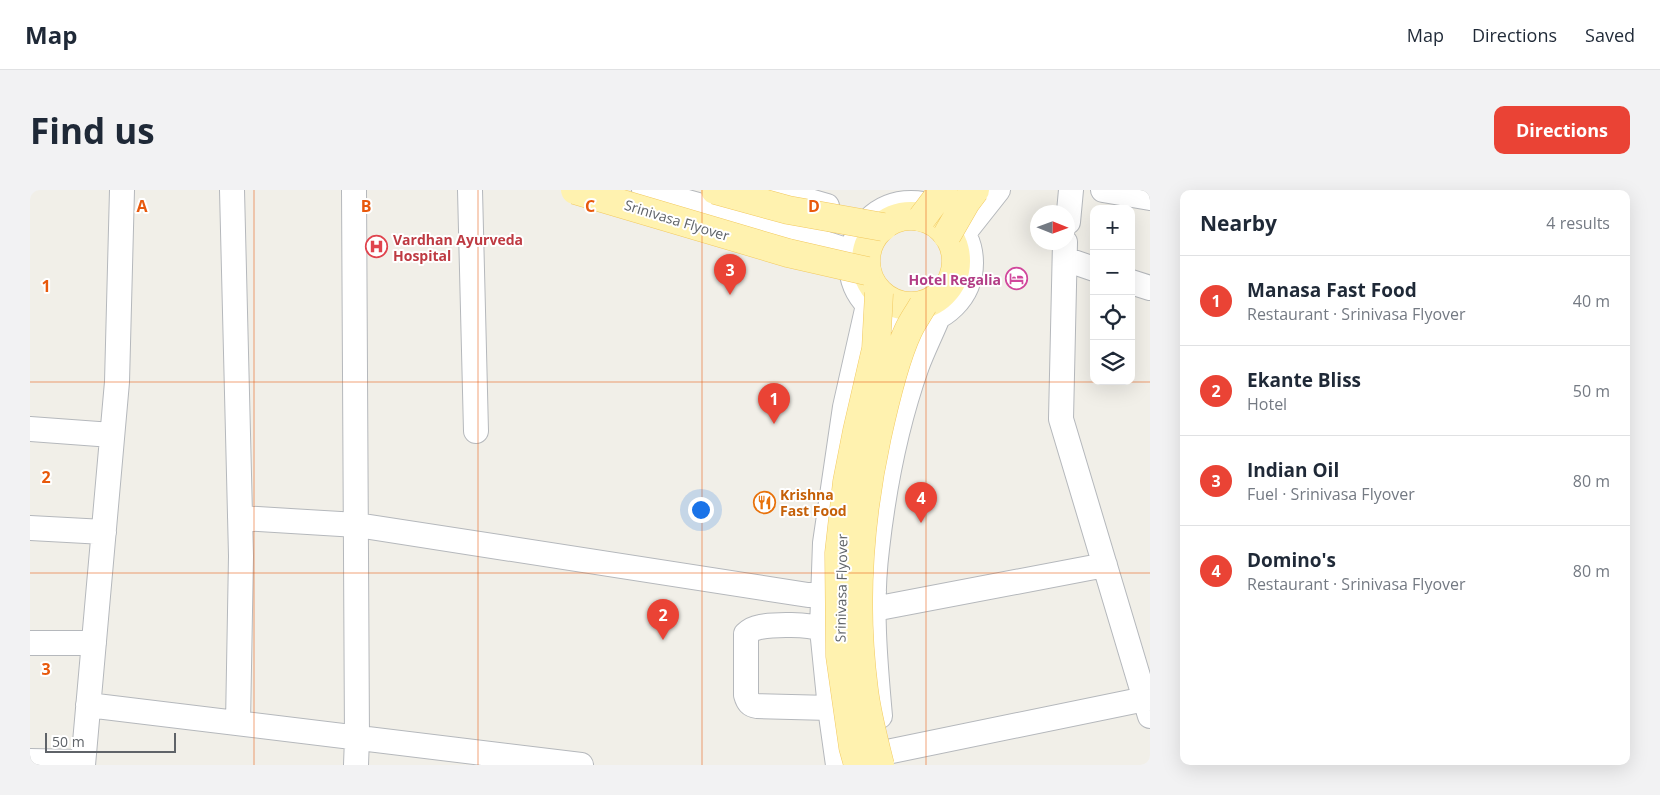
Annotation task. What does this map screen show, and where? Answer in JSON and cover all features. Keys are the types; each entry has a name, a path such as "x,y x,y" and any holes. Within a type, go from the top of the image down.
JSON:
{"main road":[{"name":"Srinivasa Flyover","path":"575,190 788,253 867,280 895,304 931,311"},
{"path":"715,190 788,210 876,223 907,216 921,203 943,190"},
{"path":"921,203 936,224 956,234 966,202 975,190"},
{"name":"Srinivasa Flyover","path":"858,765 853,747 840,656 839,552 847,482 856,431 876,348 867,280 866,256 876,223"},
{"name":"Srinivasa Flyover","path":"886,761 864,691 860,628 860,548 867,483 883,408 908,331 931,311 936,299 947,289 953,276 956,262 953,248 956,234"}],"street":[{"path":"30,761 83,763 117,382 122,190"},
{"path":"232,190 241,556 238,723"},
{"path":"354,190 357,525 356,765"},
{"path":"470,190 476,431"},
{"path":"644,190 756,222 867,280 845,407 825,543 822,629 838,765"},
{"path":"771,190 876,223"},
{"path":"956,234 998,190"},
{"path":"1070,205 1071,190"},
{"path":"1103,190 1149,201"},
{"path":"931,311 917,366 898,426 876,550 874,600 876,672 886,761 1147,708 1061,419 1065,251"},
{"path":"1065,251 1090,267"},
{"path":"1135,283 1150,288"},
{"path":"30,429 112,435"},
{"path":"240,518 357,525 808,595 874,600 1105,565"},
{"path":"30,528 104,532"},
{"path":"822,629 812,626 760,626 746,634 746,695 748,701 752,705 757,706 830,708"},
{"path":"30,642 94,643"},
{"path":"88,705 581,765"}],"place":[{"name":"Vardhan Ayurveda Hospital","path":"377,247"},
{"name":"Hotel Regalia","path":"1017,279"},
{"name":"Indian Oil","path":"730,295"},
{"name":"Manasa Fast Food","path":"774,424"},
{"name":"Krishna Fast Food","path":"764,502"},
{"name":"Domino's","path":"921,523"},
{"name":"Ekante Bliss","path":"663,640"}]}
